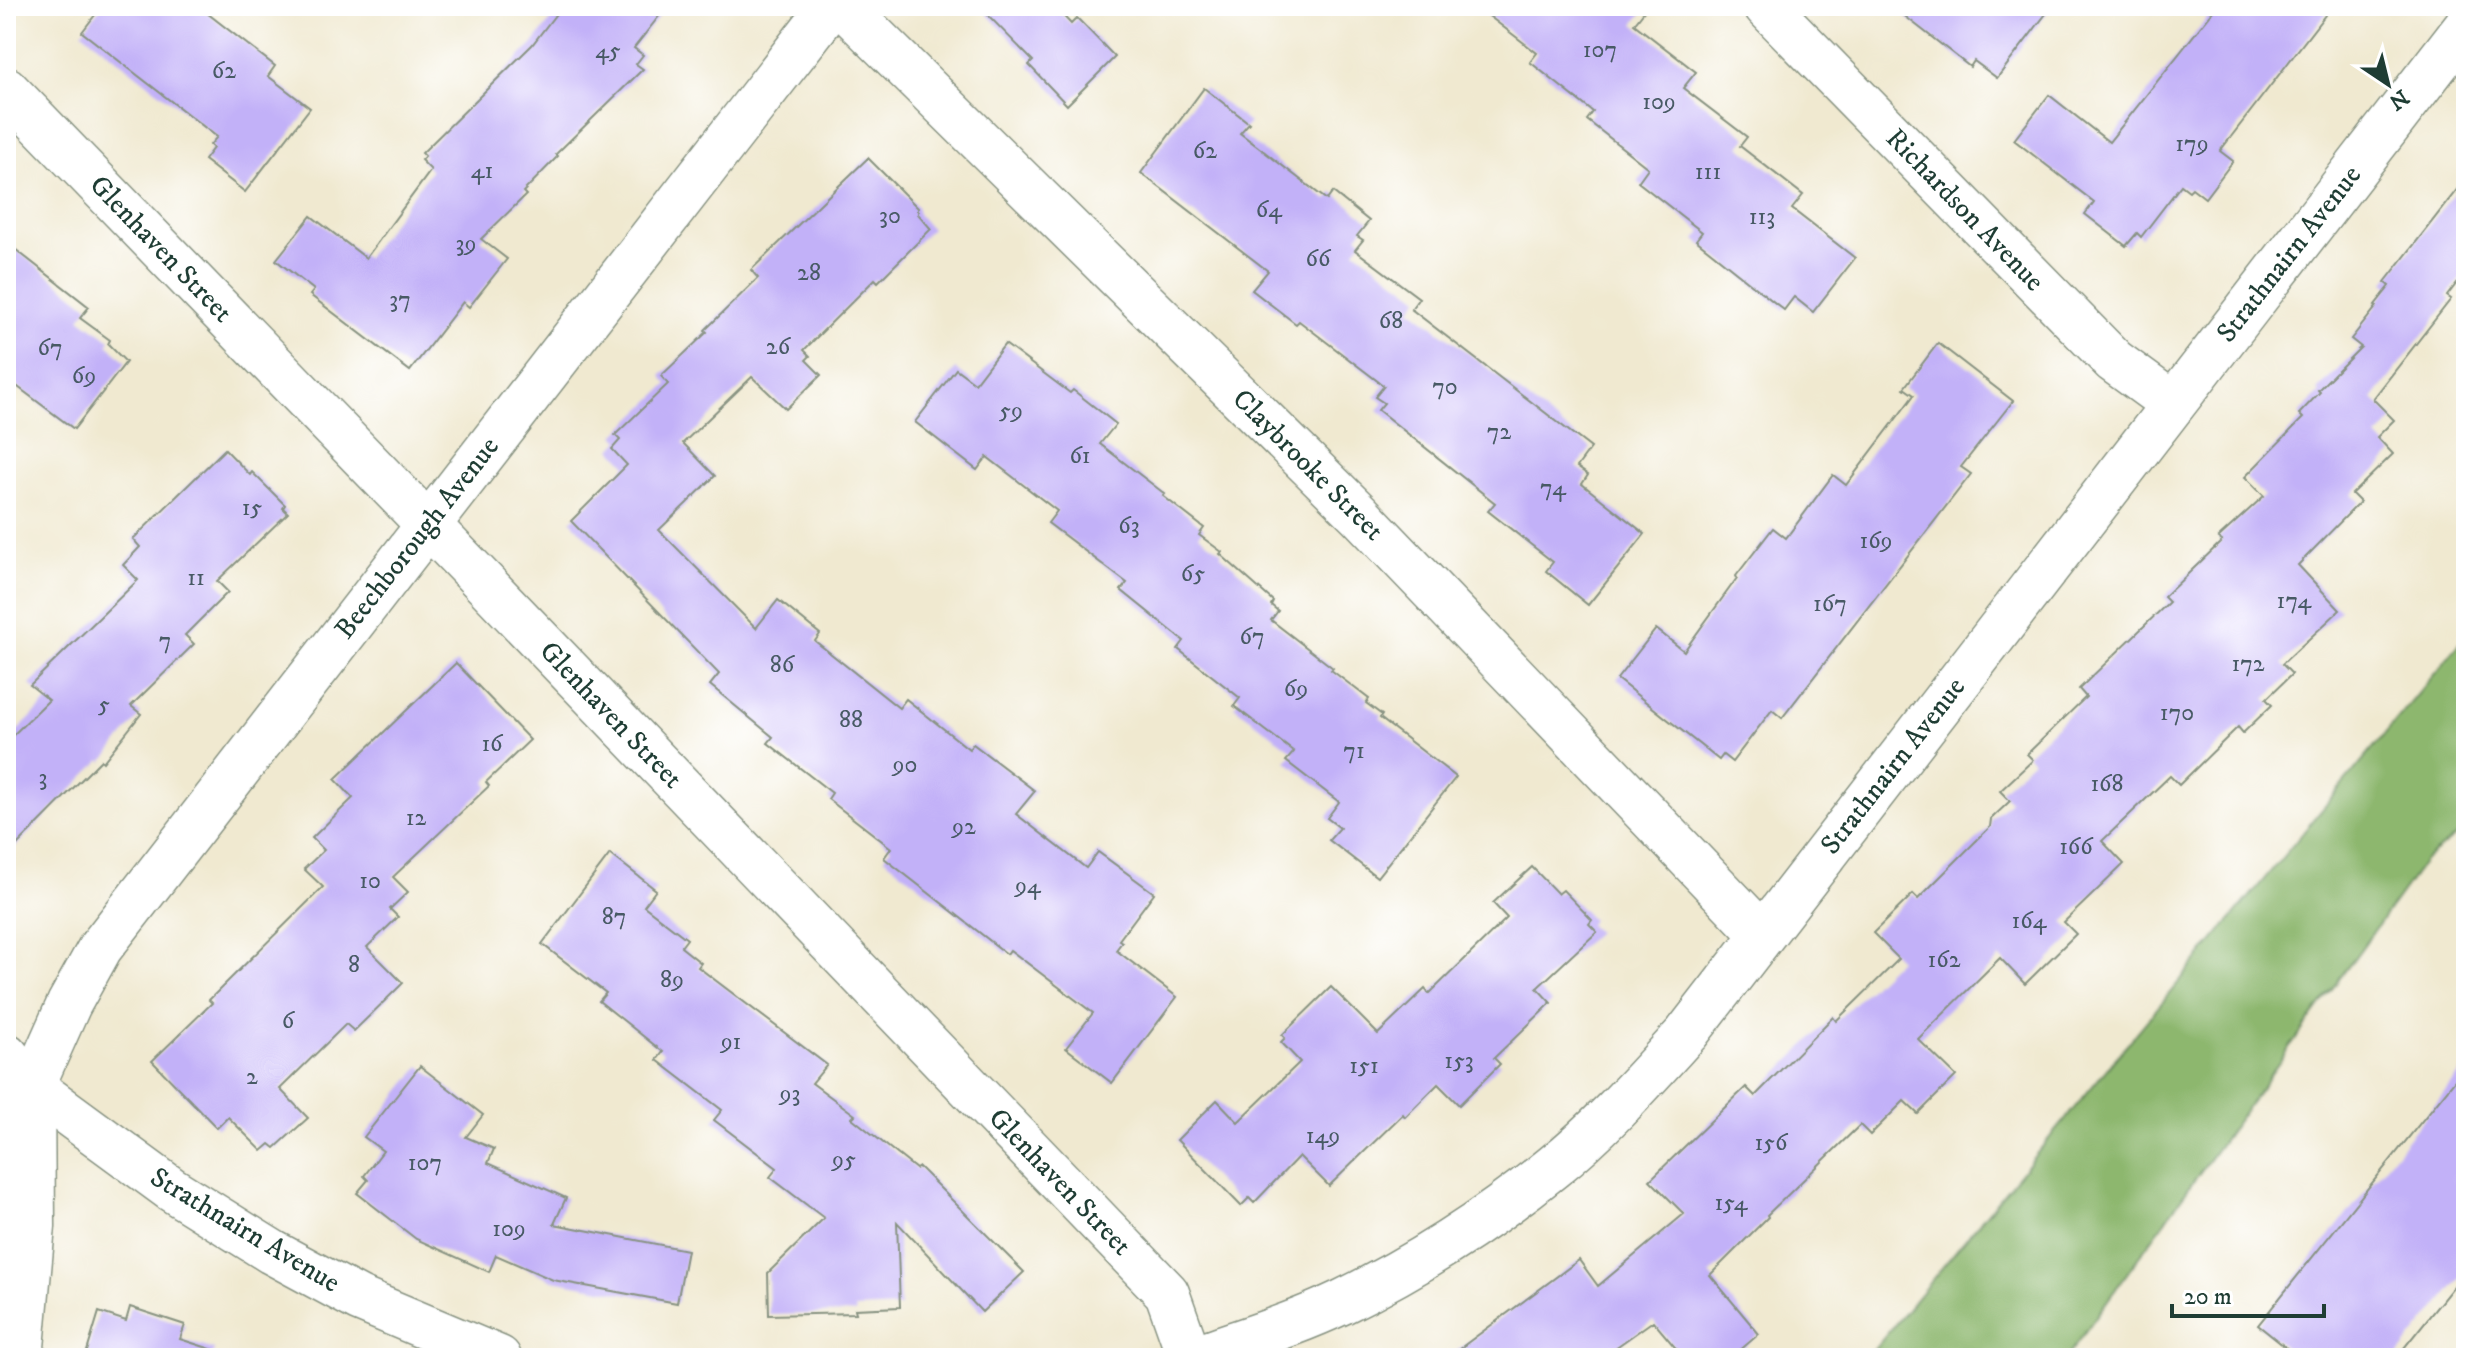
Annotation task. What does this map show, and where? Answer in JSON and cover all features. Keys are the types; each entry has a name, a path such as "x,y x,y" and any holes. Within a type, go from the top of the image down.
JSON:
{"street":[{"name":"Beechborough Avenue","path":"15,1081 69,1004 100,948 831,6"},
{"name":"Claybrooke Street","path":"843,6 1359,514 1762,934"},
{"name":"Richardson Avenue","path":"1766,6 2114,361 2173,404"},
{"name":"Strathnairn Avenue","path":"1192,1358 1341,1302 1430,1254 1491,1214 1554,1166 1616,1110 1687,1033 2466,26"},
{"name":"Glenhaven Street","path":"6,89 1167,1293 1192,1358"},
{"name":"Strathnairn Avenue","path":"15,1081 171,1189 272,1252 359,1299 499,1358"},
{"path":"15,1081 34,1212 21,1358"}],"green space":[{"path":"2466,636 2466,828 2425,860 2066,1358 1867,1358"}],"building":[{"path":"102,6 198,6 275,66 268,76 310,108 245,192 204,160 217,137 82,32"},
{"path":"562,6 667,6 634,48 643,55 636,64 643,69 556,154 558,156 523,192 526,195 481,239 507,259 469,307 463,302 410,371 310,295 314,290 276,260 311,216 366,258 431,170 421,160 425,156 422,153 532,45"},
{"path":"979,6 1054,6 1071,24 1077,18 1115,57 1067,105 1029,65 1033,61"},
{"path":"1476,6 1648,6 1634,24 1696,72 1683,88 1747,137 1740,146 1803,195 1792,209 1855,258 1813,312 1794,297 1784,310 1696,240 1702,232 1638,182 1648,168 1587,120 1593,112 1530,62 1537,53"},
{"path":"1892,6 2052,6 1997,78 1974,61 1970,67"},
{"path":"2217,6 2332,6 2220,151 2233,161 2205,198 2192,188 2189,191 2181,185 2141,237 2137,233 2126,246 2085,214 2094,202 2014,140 2049,95 2109,142"},
{"path":"1204,88 1249,123 1240,133 1327,200 1333,192 1369,221 1357,236 1363,240 1355,250 1419,298 1411,309 1591,448 1577,467 1588,475 1582,484 1645,534 1588,605 1546,571 1553,562 1488,511 1495,503 1378,410 1384,403 1375,397 1384,386 1299,321 1296,324 1252,290 1268,271 1141,173"},
{"path":"868,158 918,208 918,214 931,229 878,282 875,279 804,350 810,356 806,360 821,375 786,409 752,377 683,443 715,476 659,530 756,628 778,600 820,634 815,641 899,708 906,699 969,749 973,744 1035,791 1016,814 1086,868 1098,852 1154,893 1119,940 1122,942 1116,950 1177,997 1112,1083 1066,1048 1093,1013 1010,950 1007,954 884,858 891,848 828,799 832,793 768,743 773,737 710,685 719,674 571,521 627,465 612,449 620,440 615,435 668,384 661,376 758,278 751,270"},
{"path":"2466,178 2466,271 2447,296 2451,299 2373,399 2394,420 2377,437 2393,454 2352,494 2360,502 2298,565 2340,610 2282,664 2292,674 2266,699 2272,705 2243,733 2238,727 2179,785 2170,776 2102,841 2124,864 2064,922 2076,934 2025,984 2000,958 1918,1039 1956,1076 1918,1114 1904,1101 1870,1135 1860,1125 1710,1275 1759,1334 1731,1358 1684,1358 1653,1321 1601,1358 1447,1358 1579,1260 1598,1286 1684,1214 1650,1180 1746,1087 1755,1096 1833,1017 1836,1021 1899,959 1873,933 1913,894 1918,899 1990,827 1991,819 2010,801 2000,791 2033,760 2027,754 2086,697 2079,689 2169,602 2164,597 2222,541 2218,538 2264,496 2245,477 2303,418 2299,414 2320,392 2318,390 2361,347 2351,339 2390,286 2385,282"},
{"path":"6,242 89,307 80,318 110,340 108,344 126,362 74,429 6,378"},
{"path":"1938,343 2013,401 1961,467 1971,474 1782,718 1772,710 1732,762 1723,755 1719,760 1617,679 1656,629 1684,651 1773,528 1786,538 1833,475 1846,485 1914,395 1904,388"},
{"path":"1005,344 1070,393 1073,390 1116,424 1100,444 1204,528 1199,535 1222,552 1220,554 1273,601 1271,605 1278,611 1271,620 1369,699 1366,703 1382,715 1380,718 1456,777 1377,877 1329,840 1340,828 1327,818 1339,802 1286,761 1294,752 1234,706 1240,698 1178,649 1184,641 1121,590 1127,583 1048,523 1057,511 987,457 977,470 915,422 956,369 975,383"},
{"path":"225,449 285,505 283,508 288,513 217,581 228,592 185,635 194,644 131,706 141,714 103,762 101,760 6,856 6,742 49,700 30,685 138,580 123,565 140,547 133,539"},
{"path":"456,663 530,740 486,782 489,786 393,877 408,892 390,909 398,917 367,947 403,983 354,1031 346,1024 280,1089 308,1118 275,1148 270,1144 262,1151 228,1117 217,1128 152,1061 323,887 304,869 324,850 312,838 353,798 335,779"},
{"path":"610,854 656,890 644,906 687,939 681,947 701,963 698,967 827,1065 812,1083 855,1115 852,1118 916,1169 919,1167 1024,1272 982,1312 897,1222 900,1307 855,1309 856,1313 769,1315 768,1273 824,1218 770,1177 777,1168 714,1120 722,1110 657,1060 663,1052 599,1001 606,993 542,944"},
{"path":"1532,867 1558,894 1563,890 1592,920 1589,924 1597,932 1537,988 1551,1003 1494,1058 1500,1064 1459,1105 1438,1084 1329,1186 1299,1156 1254,1203 1249,1198 1241,1206 1177,1140 1217,1100 1238,1122 1300,1062 1281,1042 1285,1038 1282,1035 1331,987 1378,1034 1425,989 1429,994 1507,918 1493,903"},
{"path":"420,1066 483,1115 466,1137 494,1149 488,1163 566,1198 554,1224 687,1250 677,1303 553,1280 496,1255 489,1272 416,1239 357,1193 368,1180 364,1176 383,1151 364,1137"},
{"path":"2466,1066 2466,1271 2396,1358 2299,1358 2258,1325"},
{"path":"130,1307 185,1325 180,1339 214,1350 212,1358 85,1358 99,1312 126,1321"}]}
